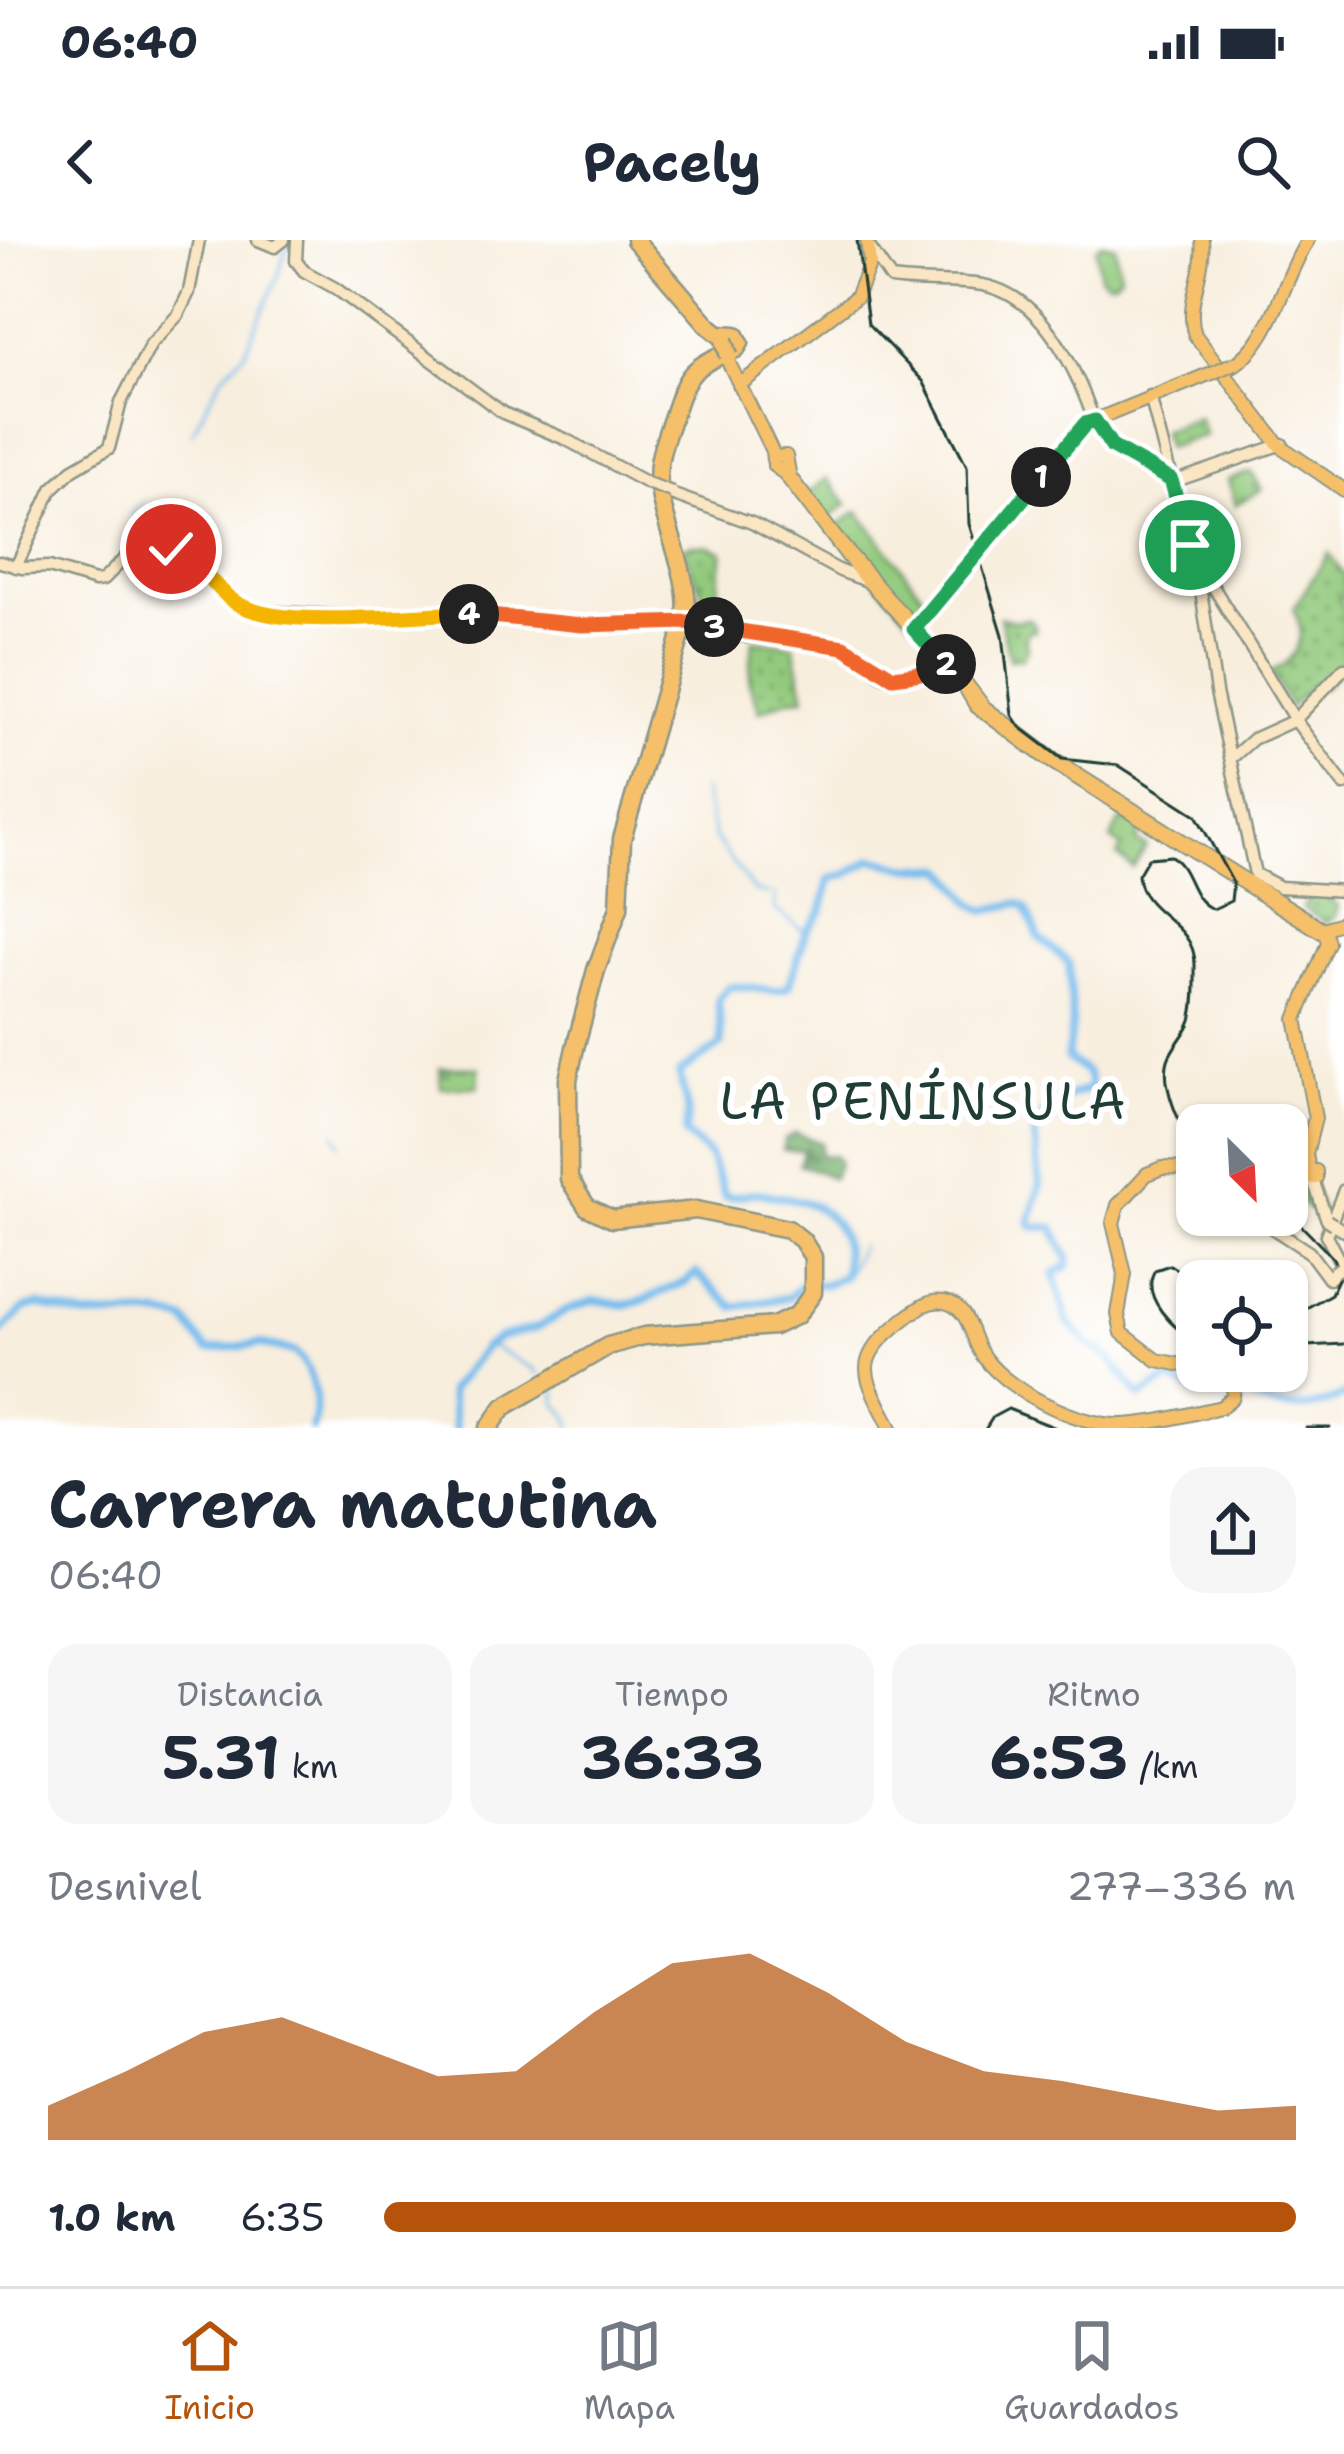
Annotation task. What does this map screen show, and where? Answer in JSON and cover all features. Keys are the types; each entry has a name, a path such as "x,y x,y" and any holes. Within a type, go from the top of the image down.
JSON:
{"highway":[{"path":"633,240 729,360"},
{"path":"488,1428 504,1407 615,1343 644,1336 765,1328 790,1320 806,1303 816,1281 802,1240 782,1226 707,1211 605,1217 577,1196 569,1178 568,1080 596,970 619,908 622,839 686,619 685,587 659,471 686,380 698,365 739,345 736,335 719,334 729,360"},
{"path":"729,360 732,337 735,346 698,361 680,385 656,464 683,618 629,794 618,839 614,909 585,984 564,1078 562,1177 572,1200 604,1222 618,1225 706,1216 782,1231 809,1253"},
{"path":"686,380 712,360 729,360"}],"main road":[{"path":"16,567 62,478 110,448 121,402 151,344 178,315 189,292 199,240"},
{"path":"258,240 273,247 292,242 300,268 502,415 647,484 752,523 840,571 863,576"},
{"path":"1203,240 1190,320 1195,335 1278,444 1344,488"},
{"path":"914,628 1085,424 1221,368 1261,328 1307,240"},
{"path":"873,246 856,297 729,360 781,463 837,539 979,704 1047,759 1289,908"},
{"path":"873,246 891,279 980,284 1026,302 1075,369 1109,441 1173,480"},
{"path":"1150,397 1198,566 1253,858"},
{"path":"914,628 979,539 1095,418"},
{"path":"1173,480 1278,444"},
{"path":"781,463 863,576 914,628"},
{"path":"0,562 99,581 138,546 170,546 188,554 243,605 266,612 452,614 582,627 683,623 746,637 836,648 854,654 888,678 904,680 950,668"},
{"path":"1198,566 1296,721 1344,784"},
{"path":"1232,758 1253,739 1296,721 1344,670"},
{"path":"979,704 1026,740 1041,744 1047,755 1327,932"},
{"path":"1232,758 1256,874 1280,887 1344,891"},
{"path":"1289,908 1301,887"},
{"path":"1327,932 1344,923"},
{"path":"1327,932 1323,959 1296,1019 1315,1118 1306,1154 1334,1222"},
{"path":"1121,1330 1118,1314 1125,1274 1114,1215 1121,1201 1148,1177 1176,1171"},
{"path":"1148,1177 1120,1206 1115,1223 1126,1269 1122,1326 1155,1357 1176,1362"},
{"path":"1334,1222 1343,1196"},
{"path":"1337,1267 1328,1232 1343,1196"},
{"path":"1286,1236 1337,1267"},
{"path":"893,1428 869,1377 870,1358 881,1340 923,1308 936,1304 960,1313 985,1362 1020,1394 1096,1425 1125,1427 1221,1409 1234,1392"},
{"path":"1113,1317 1121,1330 1157,1360 1176,1363"}],"green space":[{"path":"1102,243 1115,246 1120,274 1114,281 1100,276 1096,248"},
{"path":"1198,417 1205,435 1166,448 1162,431"},
{"path":"1251,472 1262,489 1236,505 1228,480"},
{"path":"827,478 847,504 828,519 808,493"},
{"path":"858,511 931,606 914,625 832,530"},
{"path":"692,545 723,552 717,596 703,595 682,548"},
{"path":"1329,553 1344,576 1344,596 1339,600 1344,606 1344,666 1322,689 1314,683 1290,707 1270,672 1288,661 1298,645 1293,609"},
{"path":"1000,617 1029,619 1035,625 1035,631 1031,629 1025,638 1028,647 1022,658 1009,659"},
{"path":"753,640 794,645 805,698 760,711 749,683"},
{"path":"1132,818 1142,825 1137,842 1147,846 1133,868 1117,855 1122,847 1111,839 1122,819 1128,823"},
{"path":"1320,893 1338,906 1335,917 1326,923 1303,908 1310,894"},
{"path":"440,1068 479,1068 478,1087 441,1088"},
{"path":"796,1133 821,1143 820,1155 835,1156 839,1162 833,1178 799,1164 804,1151 783,1150 785,1139"},
{"path":"1308,1185 1325,1223 1315,1219"}],"waterway":[{"path":"192,433 220,379 244,353 278,277 288,242"},
{"path":"130,515 144,502"},
{"path":"703,789 715,839 754,891 768,894"},
{"path":"455,1428 450,1390 485,1347 500,1337 537,1328 567,1310 595,1300 623,1305 639,1302 696,1273 734,1307 789,1297 803,1284 826,1284 844,1276 840,1232 824,1212 798,1200 764,1194 725,1196 709,1155 685,1134 688,1112 679,1073 722,1044 718,1000 728,987 776,990 789,986 807,930 822,911 830,879 872,859 946,869 972,903 985,911 1018,903 1026,907 1039,938 1069,963 1072,1023 1067,1058 1088,1074 1091,1088 1051,1103 1034,1130 1040,1186 1030,1222 1034,1227 1053,1227 1069,1259 1067,1267 1054,1273 1068,1323 1109,1357 1140,1397 1169,1379 1201,1394 1242,1389 1265,1403 1291,1408 1344,1395"},
{"path":"775,894 774,908 806,933"},
{"path":"335,1133 340,1144"},
{"path":"826,1284 845,1278 861,1246"},
{"path":"0,1333 24,1309 38,1305 86,1317 158,1315 186,1321 207,1350 260,1344 295,1352 314,1388 312,1428"},
{"path":"489,1345 530,1367"},
{"path":"532,1368 538,1374"},
{"path":"556,1383 556,1402 570,1419 571,1428"}],"railway":[{"path":"857,240 868,324 923,381 967,466 969,524 1003,635 1012,715 1020,727 1062,759 1118,765 1196,815 1233,883 1231,901 1213,909 1199,899 1171,856 1148,858 1138,875 1148,899 1193,949 1193,1013 1166,1070 1176,1112"},
{"path":"1308,1232 1333,1258 1340,1275 1331,1294 1308,1307"},
{"path":"1176,1269 1170,1265 1155,1270 1151,1280 1155,1301 1176,1327"},
{"path":"1308,1346 1344,1344"},
{"path":"986,1428 993,1417 1008,1409 1056,1428"},
{"path":"1306,1428 1330,1428"}],"district":[{"name":"LA PENÍNSULA","path":"924,1101"}],"route":[{"path":"171,549 186,556 240,606 259,614 375,618 452,613 582,625 688,622 759,637 836,645 898,678 944,669 946,662 914,629 1088,422 1096,422 1112,447 1171,480 1190,545"}]}
